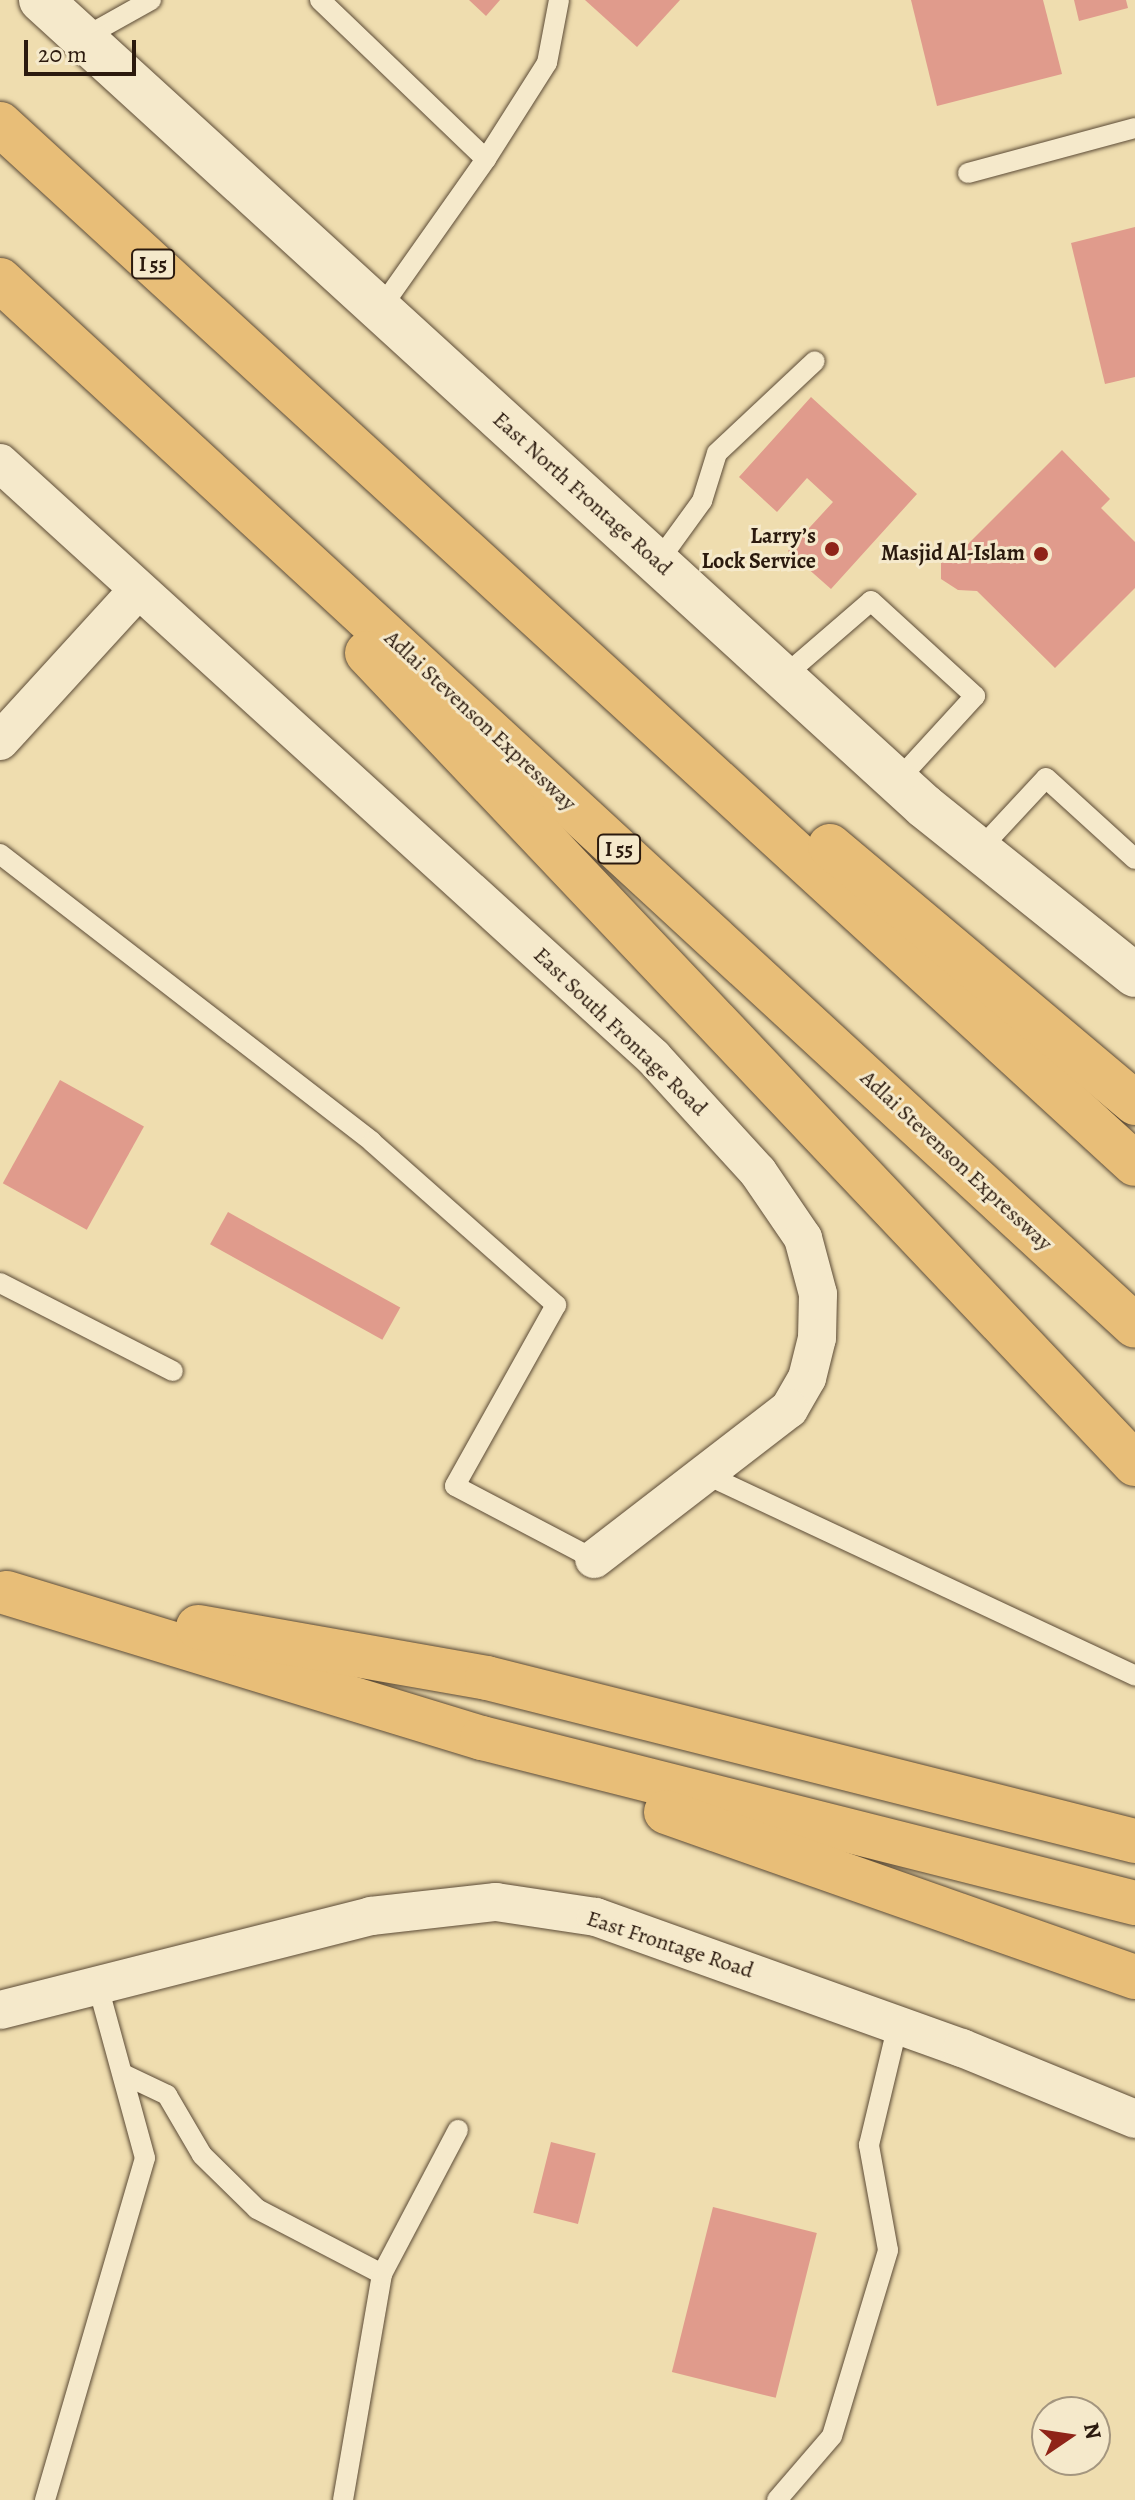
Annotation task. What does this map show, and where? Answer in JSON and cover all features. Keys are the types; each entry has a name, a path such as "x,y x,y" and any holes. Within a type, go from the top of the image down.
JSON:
{"highway":[{"name":"I 55","path":"0,124 1135,1164"},
{"name":"Adlai Stevenson Expressway","path":"0,280 1135,1326"},
{"path":"102,372 1135,1464"},
{"path":"305,404 1135,1103"},
{"path":"1135,1841 487,1678 7,1593 482,1738 1135,1903"},
{"path":"191,1649 1135,1977"}],"street":[{"name":"East North Frontage Road","path":"41,0 897,781 1135,975"},
{"name":"East South Frontage Road","path":"0,463 653,1057 758,1172 803,1238 818,1294 807,1378 789,1409 709,1476 594,1559"},
{"path":"0,741 138,590"},
{"name":"East Frontage Road","path":"0,2010 386,1913 496,1902 596,1917 898,2024 1135,2119"}],"lane":[{"path":"83,38 151,0"},
{"path":"320,0 486,159"},
{"path":"380,309 486,159 547,63 559,0"},
{"path":"968,173 1135,128"},
{"path":"657,563 702,501 717,453 815,361"},
{"path":"783,677 871,601 964,685 975,696 897,781"},
{"path":"979,850 1046,778 1135,859"},
{"path":"3,863 372,1142 556,1305 455,1486 594,1559"},
{"path":"0,1283 173,1371"},
{"path":"709,1476 1135,1676"},
{"path":"45,2500 145,2158 98,1986"},
{"path":"777,2500 832,2436 888,2250 869,2145 898,2024"},
{"path":"123,2074 167,2095 202,2155 257,2209 382,2274"},
{"path":"343,2500 382,2274 458,2130"}],"building":[{"path":"469,0 500,0 486,16"},
{"path":"585,0 680,0 637,47"},
{"path":"911,0 1043,0 1062,74 937,106"},
{"path":"1074,0 1126,0 1128,8 1079,21"},
{"path":"1135,227 1135,377 1105,384 1071,243"},
{"path":"811,397 917,494 831,589 788,551 833,502 807,478 777,512 739,477"},
{"name":"Masjid Al-Islam","path":"1062,450 1110,499 1101,508 1135,542 1135,588 1055,668 977,591 958,590 941,579 941,560 965,547"},
{"path":"60,1080 144,1127 87,1230 3,1183"},
{"path":"228,1212 400,1308 382,1340 210,1244"},
{"path":"551,2142 596,2153 578,2224 533,2213"},
{"path":"713,2207 817,2233 776,2398 672,2372"}],"place":[{"name":"Larry’s Lock Service","path":"832,549"},
{"name":"Masjid Al-Islam","path":"1041,554"}]}
